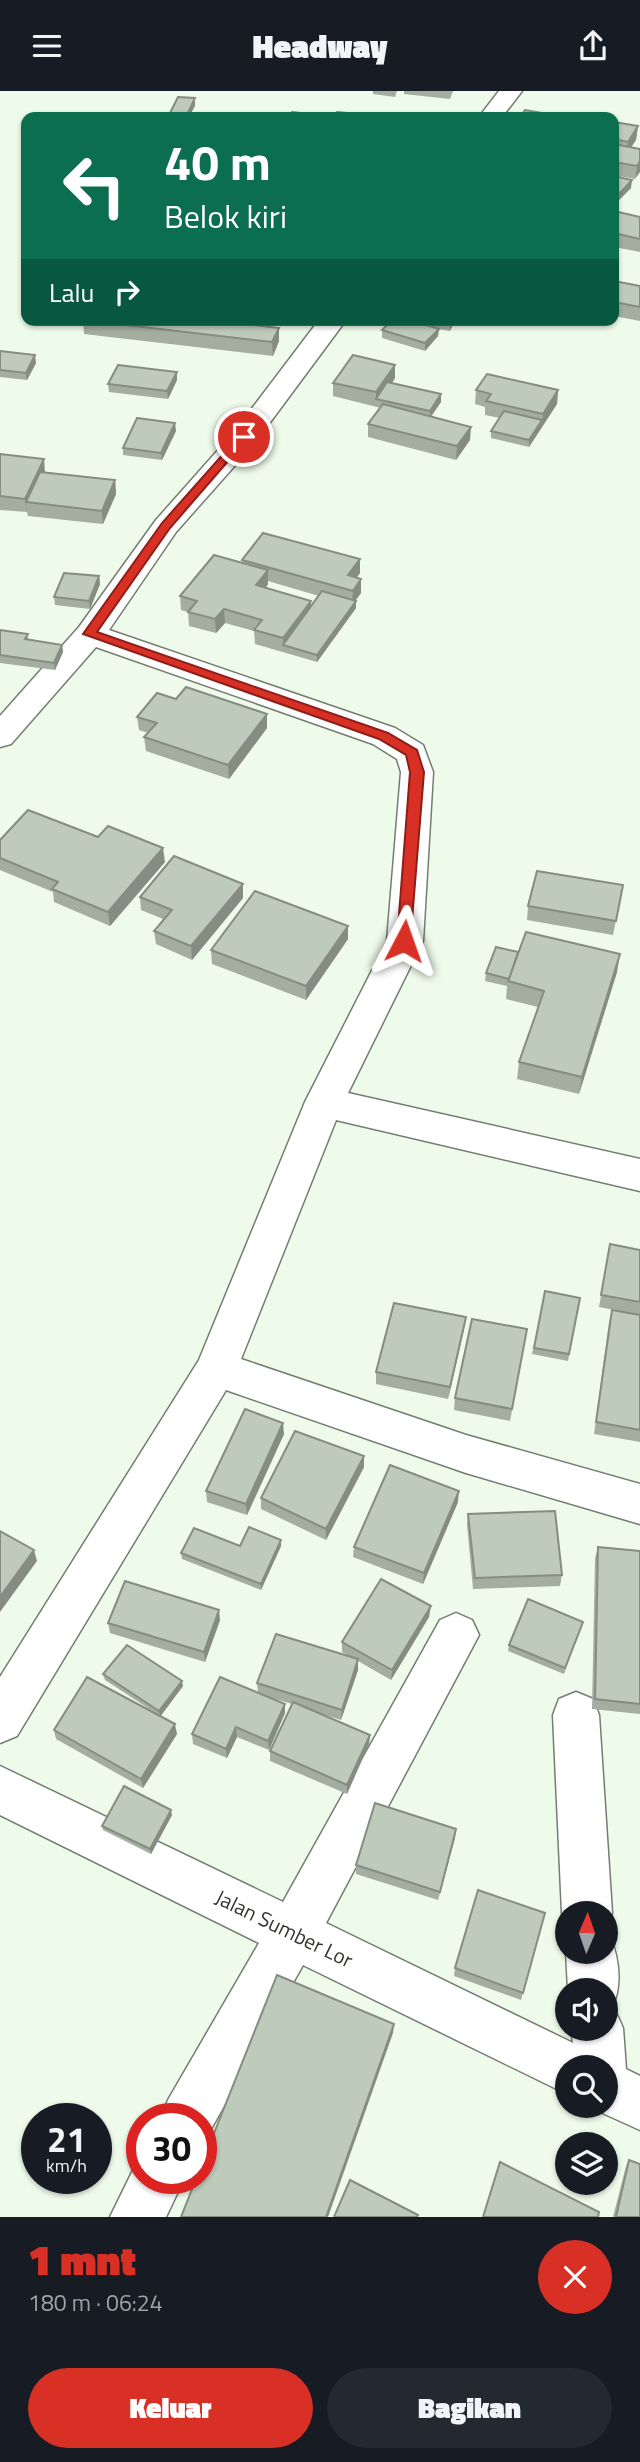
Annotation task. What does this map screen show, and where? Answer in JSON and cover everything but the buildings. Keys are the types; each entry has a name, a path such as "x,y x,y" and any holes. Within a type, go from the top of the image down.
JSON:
{"street":[{"path":"494,112 511,91"},
{"path":"0,736 90,634 166,526 244,437 328,326"},
{"path":"0,1720 216,1369 324,1102 404,941 417,772 412,753 384,736 90,634"},
{"path":"324,1102 640,1175"},
{"path":"216,1369 466,1454 640,1504"},
{"path":"196,2103 293,1933 456,1635"},
{"path":"576,1715 586,1901"},
{"name":"Jalan Sumber Lor","path":"0,1790 555,2063"},
{"path":"618,2093 640,2104"},
{"path":"137,2217 149,2194"}],"route":[{"path":"244,437 166,526 90,634 384,736 412,753 417,772 404,941"}]}
